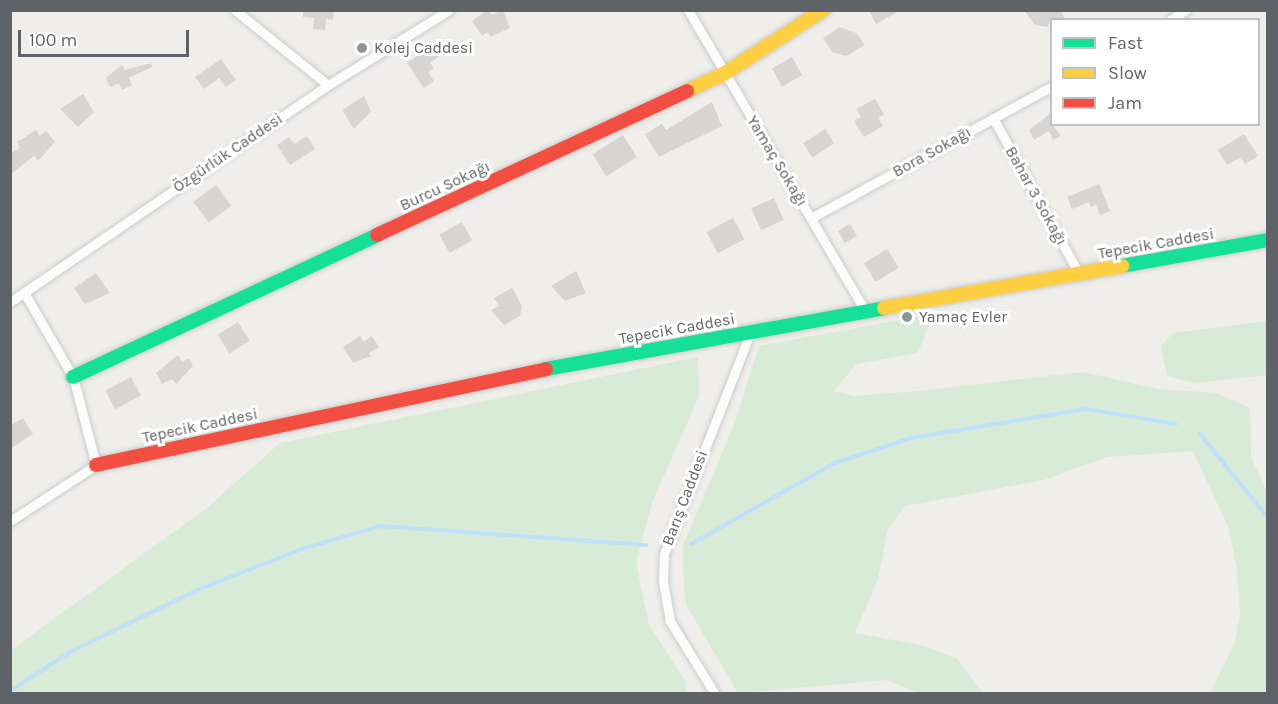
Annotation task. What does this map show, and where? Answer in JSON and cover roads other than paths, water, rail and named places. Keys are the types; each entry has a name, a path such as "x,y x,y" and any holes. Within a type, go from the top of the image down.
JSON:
{"street":[{"path":"235,10 328,85"},
{"name":"Özgürlük Caddesi","path":"10,302 328,85 449,10"},
{"name":"Yamaç Sokağı","path":"688,10 866,312"},
{"name":"Burcu Sokağı","path":"73,377 725,73 823,10"},
{"path":"1173,18 1186,10"},
{"name":"Bora Sokağı","path":"812,218 1050,87"},
{"name":"Bahar 3 Sokağı","path":"993,118 1079,274"},
{"name":"Tepecik Caddesi","path":"96,465 571,364 1268,240"},
{"path":"10,521 96,465 73,377 24,292"},
{"name":"Barış Caddesi","path":"715,693 670,621 663,582 664,554 750,333"}],"waterway":[{"path":"691,544 835,463 911,438 1086,409 1176,424"},
{"path":"1200,434 1268,518"},
{"path":"10,691 70,652 197,590 302,549 380,526 646,545"}],"place":[{"name":"Kolej Caddesi","path":"362,48"},
{"name":"Yamaç Evler","path":"907,317"}]}
